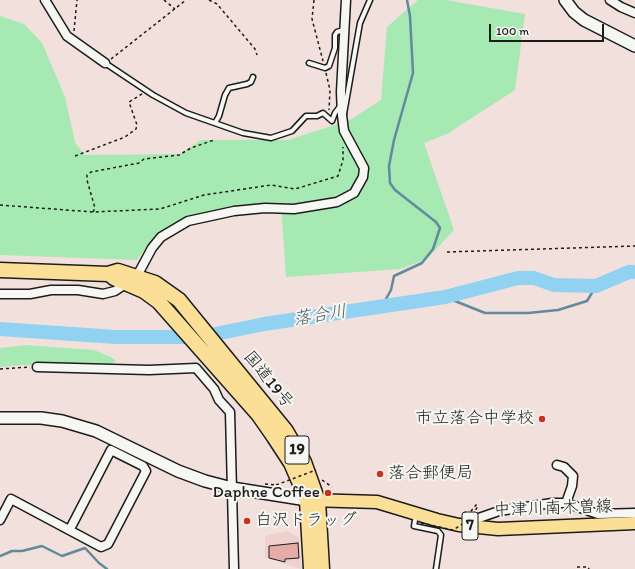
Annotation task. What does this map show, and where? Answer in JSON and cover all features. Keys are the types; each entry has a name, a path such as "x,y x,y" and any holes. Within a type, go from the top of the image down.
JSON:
{"highway":[{"name":"国道19号","path":"0,270 108,274 118,271 132,280 159,302 174,317 258,414 291,463 313,501 312,569"},
{"name":"国道19号","path":"132,280 165,288 187,308 286,431 304,462 313,501 322,569"}],"main road":[{"name":"中津川南木曽線","path":"313,501 377,502 419,519 459,525 473,522 518,529 635,523"}],"street":[{"path":"45,0 63,32 105,63"},
{"path":"0,294 30,294 51,290 71,290 103,294 115,291 132,280 152,248 161,237 188,221 234,211 265,208 294,209 337,202 354,193 364,177 364,168 344,131 342,115 341,105 346,0"},
{"path":"565,0 574,12 584,20 635,46"},
{"path":"610,0 635,13"},
{"path":"37,367 149,370 196,368 214,389 219,400 230,412 234,569"},
{"path":"0,418 41,418 62,421 96,431 178,471 205,481 232,488 313,501"},
{"path":"0,520 11,499 70,529 101,547 108,544 146,471 143,466 111,450 70,529"},
{"path":"557,465 564,467 573,476 572,486 566,503"},
{"path":"473,522 476,519 499,511 552,503 566,503 598,514 635,512"}],"lane":[{"path":"342,115 345,113 360,23 370,0"},
{"path":"309,63 325,68 329,66 335,48 335,36 337,32 344,30"},
{"path":"105,63 145,90 186,113 243,133 271,138 292,131 306,116 317,116 323,113 332,121 335,113 341,105"},
{"path":"215,123 229,88 247,84 251,82 253,78"},
{"path":"419,519 414,526 438,531 441,535 436,569"}],"path":[{"path":"71,39 75,28 77,0"},
{"path":"164,0 175,10"},
{"path":"105,63 186,0"},
{"path":"209,0 217,4 254,49 257,55"},
{"path":"75,156 125,137 136,129 137,125 129,102 145,90"},
{"path":"0,205 92,212 160,209 204,195 271,185 295,189 338,176 341,171 344,151 341,134 344,131"},
{"path":"92,212 95,208 87,180 87,175 91,172 139,163 144,159 179,155 190,148 214,140"},
{"path":"447,252 635,246"},
{"path":"0,369 37,367"},
{"path":"276,485 316,470 318,474"},
{"path":"320,477 332,488"},
{"path":"419,519 453,530 473,522"},
{"path":"578,567 588,567 589,569"}],"shaded area":[{"path":"287,531 299,538 301,569 265,557 265,536"}],"green space":[{"path":"418,0 446,0 525,14 515,90 447,134 424,143 454,230 427,259 400,269 286,277 281,205 195,216 178,221 163,230 149,243 137,260 0,255 0,16 24,24 42,43 65,97 75,142 84,155 180,154 201,140 288,140 350,120 381,100 387,27"},
{"path":"26,345 94,350 111,357 116,361 106,367 22,365 0,367 0,348"}],"building":[{"path":"298,543 299,558 285,559 285,562 269,558 269,546"}],"waterway":[{"path":"382,306 391,290 394,276 422,263 433,249 440,228 436,222 395,190 390,183 389,166 394,140 413,73 410,16 407,0"},
{"name":"落合川","path":"0,329 116,337 201,337 264,324 445,297 518,278 534,278 554,285 596,286 629,272 635,272"},
{"path":"445,297 485,313 528,313 558,310 587,301 596,286"},
{"path":"0,556 12,551 22,551 42,546 62,556 85,548 107,569"}],"place":[{"name":"市立落合中学校","path":"542,419"},
{"name":"落合郵便局","path":"380,474"},
{"name":"Daphne Coffee","path":"328,493"},
{"name":"白沢ドラッグ","path":"247,521"}]}
